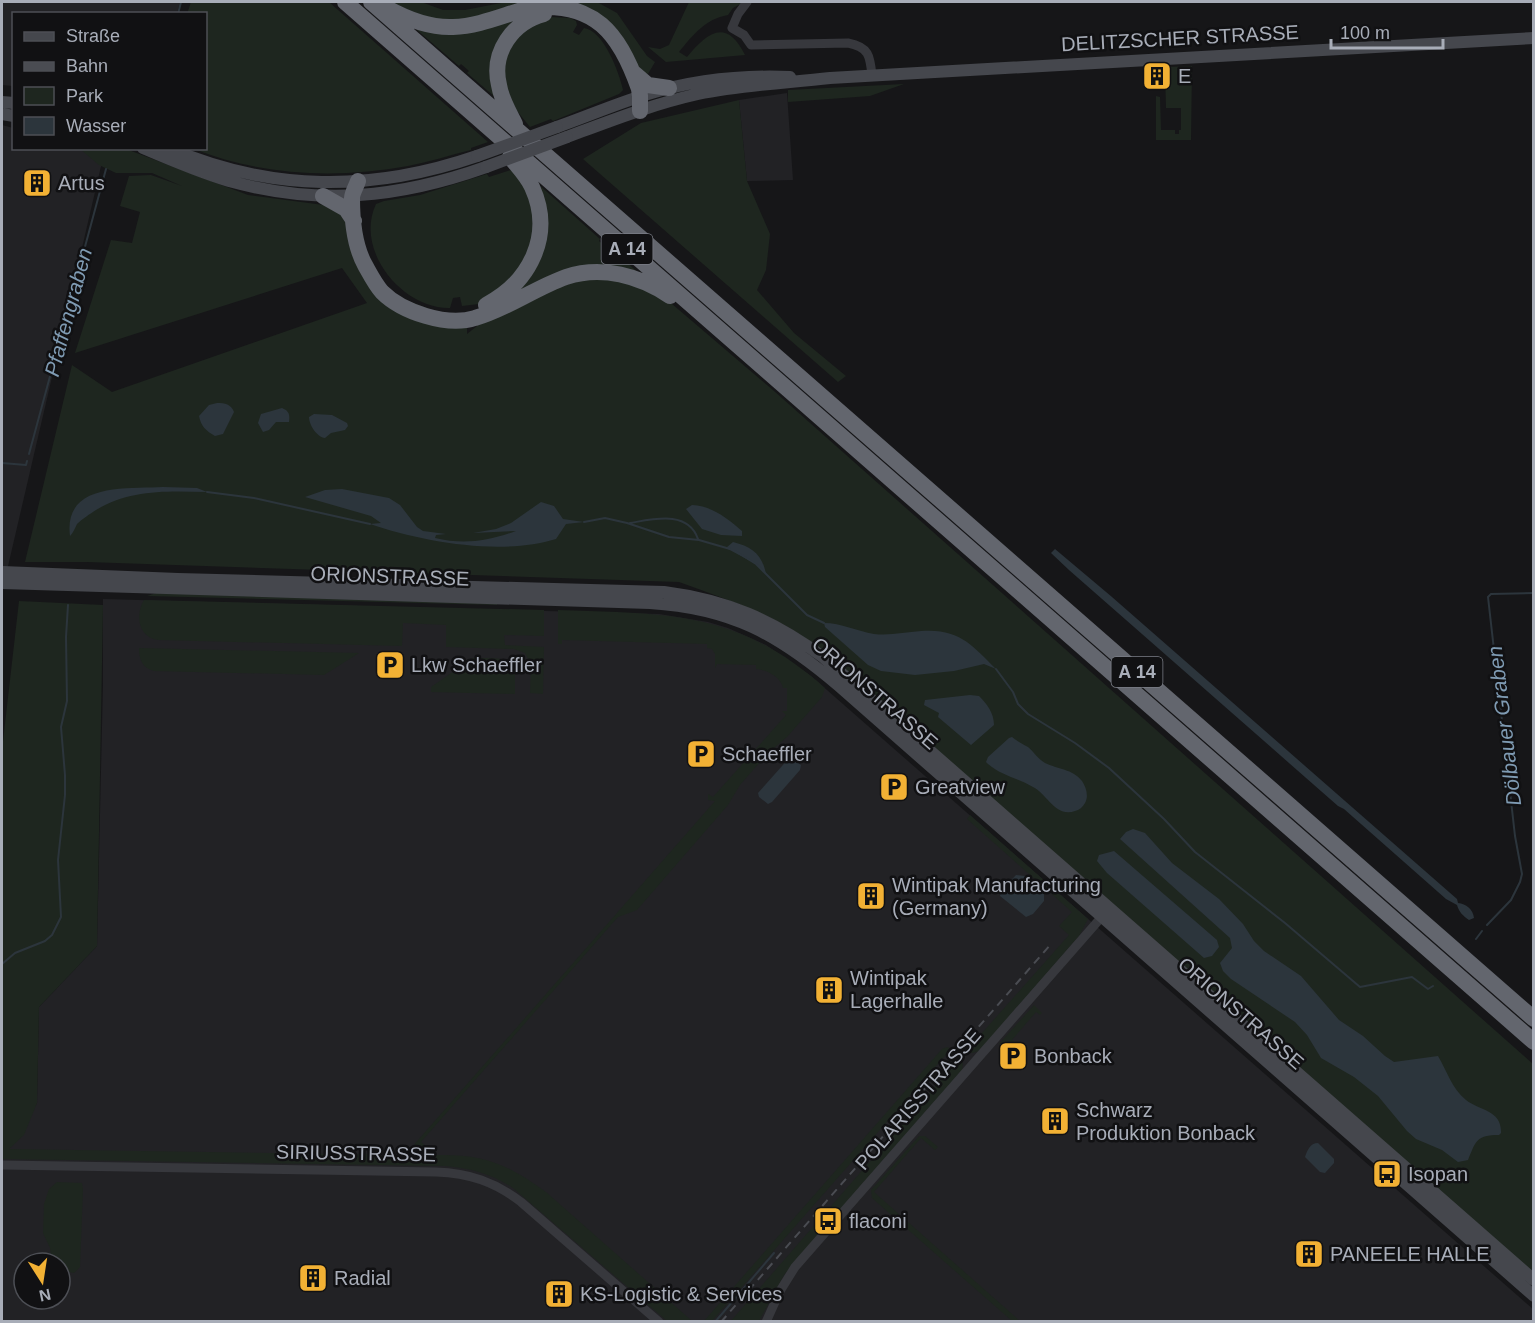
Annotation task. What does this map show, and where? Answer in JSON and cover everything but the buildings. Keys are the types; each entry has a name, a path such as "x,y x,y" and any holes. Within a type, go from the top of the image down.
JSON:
{"highway":[{"name":"A 14","path":"345,2 1533,1042"},
{"name":"A 14","path":"371,2 1533,1019"},
{"path":"375,2 412,20 450,27 488,22 554,3 574,6 598,18 613,32 633,72 637,102"},
{"path":"518,131 499,86 498,63 504,44 516,29 532,17 555,12 579,17 590,23 611,50 637,102"},
{"path":"633,72 648,85 669,88"},
{"path":"358,191 371,255 384,277 407,299 432,309 454,312 484,306 508,291 526,272 537,246 540,226 538,203 527,177 474,115"},
{"path":"358,191 354,221 362,260 382,292 394,302 424,316 472,320 568,276 608,272 638,279 658,288 721,331"},
{"path":"323,196 346,209 354,221"}],"street":[{"path":"747,2 732,28 744,35 751,45 848,43 860,46 868,54 872,75"},
{"name":"DELITZSCHER STRASSE","path":"830,78 1533,38"},
{"path":"148,150 230,181 266,189 323,196 358,191 413,189 449,180 567,136 669,88 737,77 830,78"},
{"path":"174,150 241,174 358,191 381,180 416,174 477,156 557,127 637,102 830,78"},
{"name":"ORIONSTRASSE","path":"2,572 166,579 647,591 677,594 755,615 789,633 823,657 1533,1296"},
{"name":"ORIONSTRASSE","path":"2,583 650,603 704,610 734,619 764,632 807,659 1533,1280"},
{"name":"POLARISSTRASSE","path":"766,1322 775,1300 795,1268 1105,913"},
{"name":"SIRIUSSTRASSE","path":"2,1165 436,1172 466,1175 500,1187 521,1202 659,1322"}],"shaded area":[{"path":"2,2 180,2 177,12 12,12 12,86 2,85"},
{"path":"787,93 793,180 747,181 739,100"},
{"path":"2,125 12,128 12,150 105,150 2,592"},
{"path":"103,599 659,614 708,622 766,645 811,676 1534,1310 1533,1322 2,1322 2,1159 37,1103 39,1007 97,946"}],"green space":[{"path":"191,2 329,2 488,142 471,148 471,150 424,163 354,173 300,173 273,170 246,165 197,150 207,150 207,12 188,12"},
{"path":"387,2 421,2 443,10 465,10 506,2 597,2 617,13 647,56 655,62 648,74 641,72 584,6 449,25"},
{"path":"689,2 744,2 733,8 728,15 706,24 679,52 687,57 709,36 724,33 738,43 745,55 666,62 648,47 660,49 669,45"},
{"path":"519,16 495,97 467,73 469,71 461,64 459,66 417,30"},
{"path":"551,17 570,18 576,21 577,25 573,32 579,35 584,28 598,36 610,53 623,90 619,94 553,121 551,119 530,127 508,100 501,66 519,33"},
{"path":"1192,66 1191,140 1156,140 1156,96 1160,97 1161,130 1175,130 1175,134 1179,134 1181,130 1181,108 1166,108 1165,71 1167,67"},
{"path":"904,84 870,96 788,102 788,90"},
{"path":"739,100 747,181 770,234 766,270 757,290 794,333 846,376 838,382 583,159 641,123"},
{"path":"81,150 129,150 248,195 331,206 341,210 379,290 467,323 467,334 477,326 567,282 612,276 665,298 774,391 1533,1064 1533,1274 827,654 792,630 756,611 679,582 87,562 25,562 72,365 112,392 367,303 342,268 75,353 111,240 132,243 140,212 120,206 129,176 151,175 182,186 152,173 116,173 99,165"},
{"path":"514,169 518,171 538,216 527,265 479,304 462,306 460,297 453,298 450,308 432,306 400,288 377,258 372,240 371,222 376,204 420,195 487,174 489,177"},
{"path":"537,183 600,239 599,241 607,248 609,246 645,279 613,271 497,304 529,274"},
{"path":"156,593 497,602 497,605 147,596"},
{"path":"144,600 544,610 544,636 504,635 505,645 544,647 543,694 530,693 531,664 525,653 514,649 446,647 446,625 403,623 402,646 158,640 146,635 142,630 139,618"},
{"path":"19,601 103,605 97,946 39,1007 37,1103 24,1135 9,1149 405,1155 715,801 708,800 708,794 713,797 786,715 782,711 787,711 787,688 783,688 773,675 756,669 756,665 717,664 715,668 715,654 712,649 707,648 707,644 562,640 562,644 558,644 558,610 668,616 700,621 731,630 762,643 793,662 825,688 822,697 740,785 728,805 637,910 618,917 421,1142 429,1149 433,1149 434,1155 467,1156 493,1162 531,1182 546,1192 692,1321 667,1321 513,1188 489,1175 472,1170 445,1166 2,1159 2,750"},
{"path":"139,648 359,653 324,675 154,671 142,662"},
{"path":"473,658 496,658 511,663 515,667 515,694 431,692 431,687"},
{"path":"970,815 1088,919 1079,936 979,1051 972,1053 966,1051 1069,935 1059,926 1072,912 967,819"},
{"path":"1034,1005 1042,1013 1040,1015 1036,1012 1012,1040 1016,1044 1010,1042 1004,1049 999,1044"},
{"path":"947,1047 951,1049 712,1321 704,1321 942,1049"},
{"path":"961,1057 962,1070 836,1214 833,1212 820,1227 822,1230 784,1275 759,1321 730,1322"},
{"path":"919,1136 925,1136 938,1147 935,1150 921,1138 874,1192 1020,1321 1012,1321 872,1198 871,1190"},
{"path":"57,1182 82,1183 80,1267 74,1273 72,1273 72,1251 50,1251 43,1233 44,1204 49,1189"}],"water":[{"path":"227,404 234,412 223,434 215,436 204,428 199,416 209,405"},
{"path":"282,408 288,413 289,422 276,422 269,430 263,432 258,423 261,414"},
{"path":"314,414 332,415 347,423 348,426 345,430 331,433 325,438 322,437 310,424 309,417"},
{"path":"197,488 207,492 164,492 122,498 84,518 77,524 70,536 71,518 77,506 87,497 116,489"},
{"path":"342,489 389,498 400,505 417,527 423,531 446,534 436,535 435,538 446,540 476,541 516,531 473,533 496,529 511,523 541,502 554,506 563,519 584,522 566,524 556,539 534,544 462,545 391,531 370,524 381,523 371,516 305,497 325,490"},
{"path":"692,505 719,514 742,531 742,536 721,535 702,529 686,509"},
{"path":"733,542 755,552 762,561 766,574 756,564 726,548"},
{"path":"1055,549 1457,899 1458,903 1469,908 1474,918 1469,920 1465,917 1457,905 1446,899 1338,806 1069,570 1051,553"},
{"path":"824,623 880,634 945,632 964,640 996,669 984,664 954,671 915,675 881,671 868,665 825,627"},
{"path":"979,696 985,702 994,721 994,725 971,745 938,717 939,713 924,705 925,700"},
{"path":"1012,737 1028,747 1040,760 1070,772 1082,781 1087,795 1082,807 1075,811 1062,811 1038,790 993,768 986,762 988,757"},
{"path":"790,757 801,765 800,770 768,804 759,797 758,793"},
{"path":"1133,829 1145,833 1172,863 1219,899 1264,951 1301,976 1339,1020 1363,1036 1385,1056 1394,1062 1438,1056 1457,1091 1472,1104 1494,1115 1500,1125 1501,1133 1478,1140 1468,1160 1458,1162 1442,1150 1416,1139 1378,1096 1354,1077 1321,1058 1307,1035 1295,1022 1231,979 1223,971 1220,963 1232,948 1230,938 1120,839 1126,832"},
{"path":"1114,851 1217,940 1219,947 1212,956 1204,958 1107,873 1097,861 1099,855"},
{"path":"1016,875 1025,876 1044,894 1044,901 1033,914 1026,917 1000,896 1001,891"},
{"path":"1318,1143 1334,1159 1334,1163 1325,1173 1320,1172 1305,1157 1311,1146"}],"waterway":[{"name":"Pfaffengraben","path":"178,12 181,2"},
{"name":"Pfaffengraben","path":"29,454 106,169"},
{"name":"Pfaffengraben","path":"2,463 26,465 27,461"},
{"path":"207,492 254,498 370,524"},
{"path":"584,522 605,518 669,537 699,540 730,549"},
{"path":"630,523 659,519 678,520 687,524 698,539"},
{"path":"735,551 756,564 807,615 824,623"},
{"name":"Dölbauer Graben","path":"1487,925 1511,900 1522,874 1515,836 1488,597 1491,594 1534,593"},
{"path":"2,964 15,953 45,941 52,935 61,917 58,860 65,795 61,727 67,701 68,605"},
{"path":"996,669 1013,692 1018,704 1028,714 1075,743 1109,768 1164,819 1195,852 1285,923 1360,987 1412,977 1428,989 1433,986"},
{"path":"1476,939 1482,931"},
{"path":"715,1322 774,1253"}],"railway":[{"path":"721,1322 1051,944"}],"place":[{"name":"E","path":"1157,76"},
{"name":"Artus","path":"37,183"},
{"name":"Lkw Schaeffler","path":"390,665"},
{"name":"Schaeffler","path":"701,754"},
{"name":"Greatview","path":"894,787"},
{"name":"Wintipak Manufacturing (Germany)","path":"871,896"},
{"name":"Wintipak Lagerhalle","path":"829,990"},
{"name":"Bonback","path":"1013,1056"},
{"name":"Schwarz Produktion Bonback","path":"1055,1121"},
{"name":"Isopan","path":"1387,1174"},
{"name":"flaconi","path":"828,1221"},
{"name":"PANEELE HALLE","path":"1309,1254"},
{"name":"Radial","path":"313,1278"},
{"name":"KS-Logistic & Services","path":"559,1294"}]}
